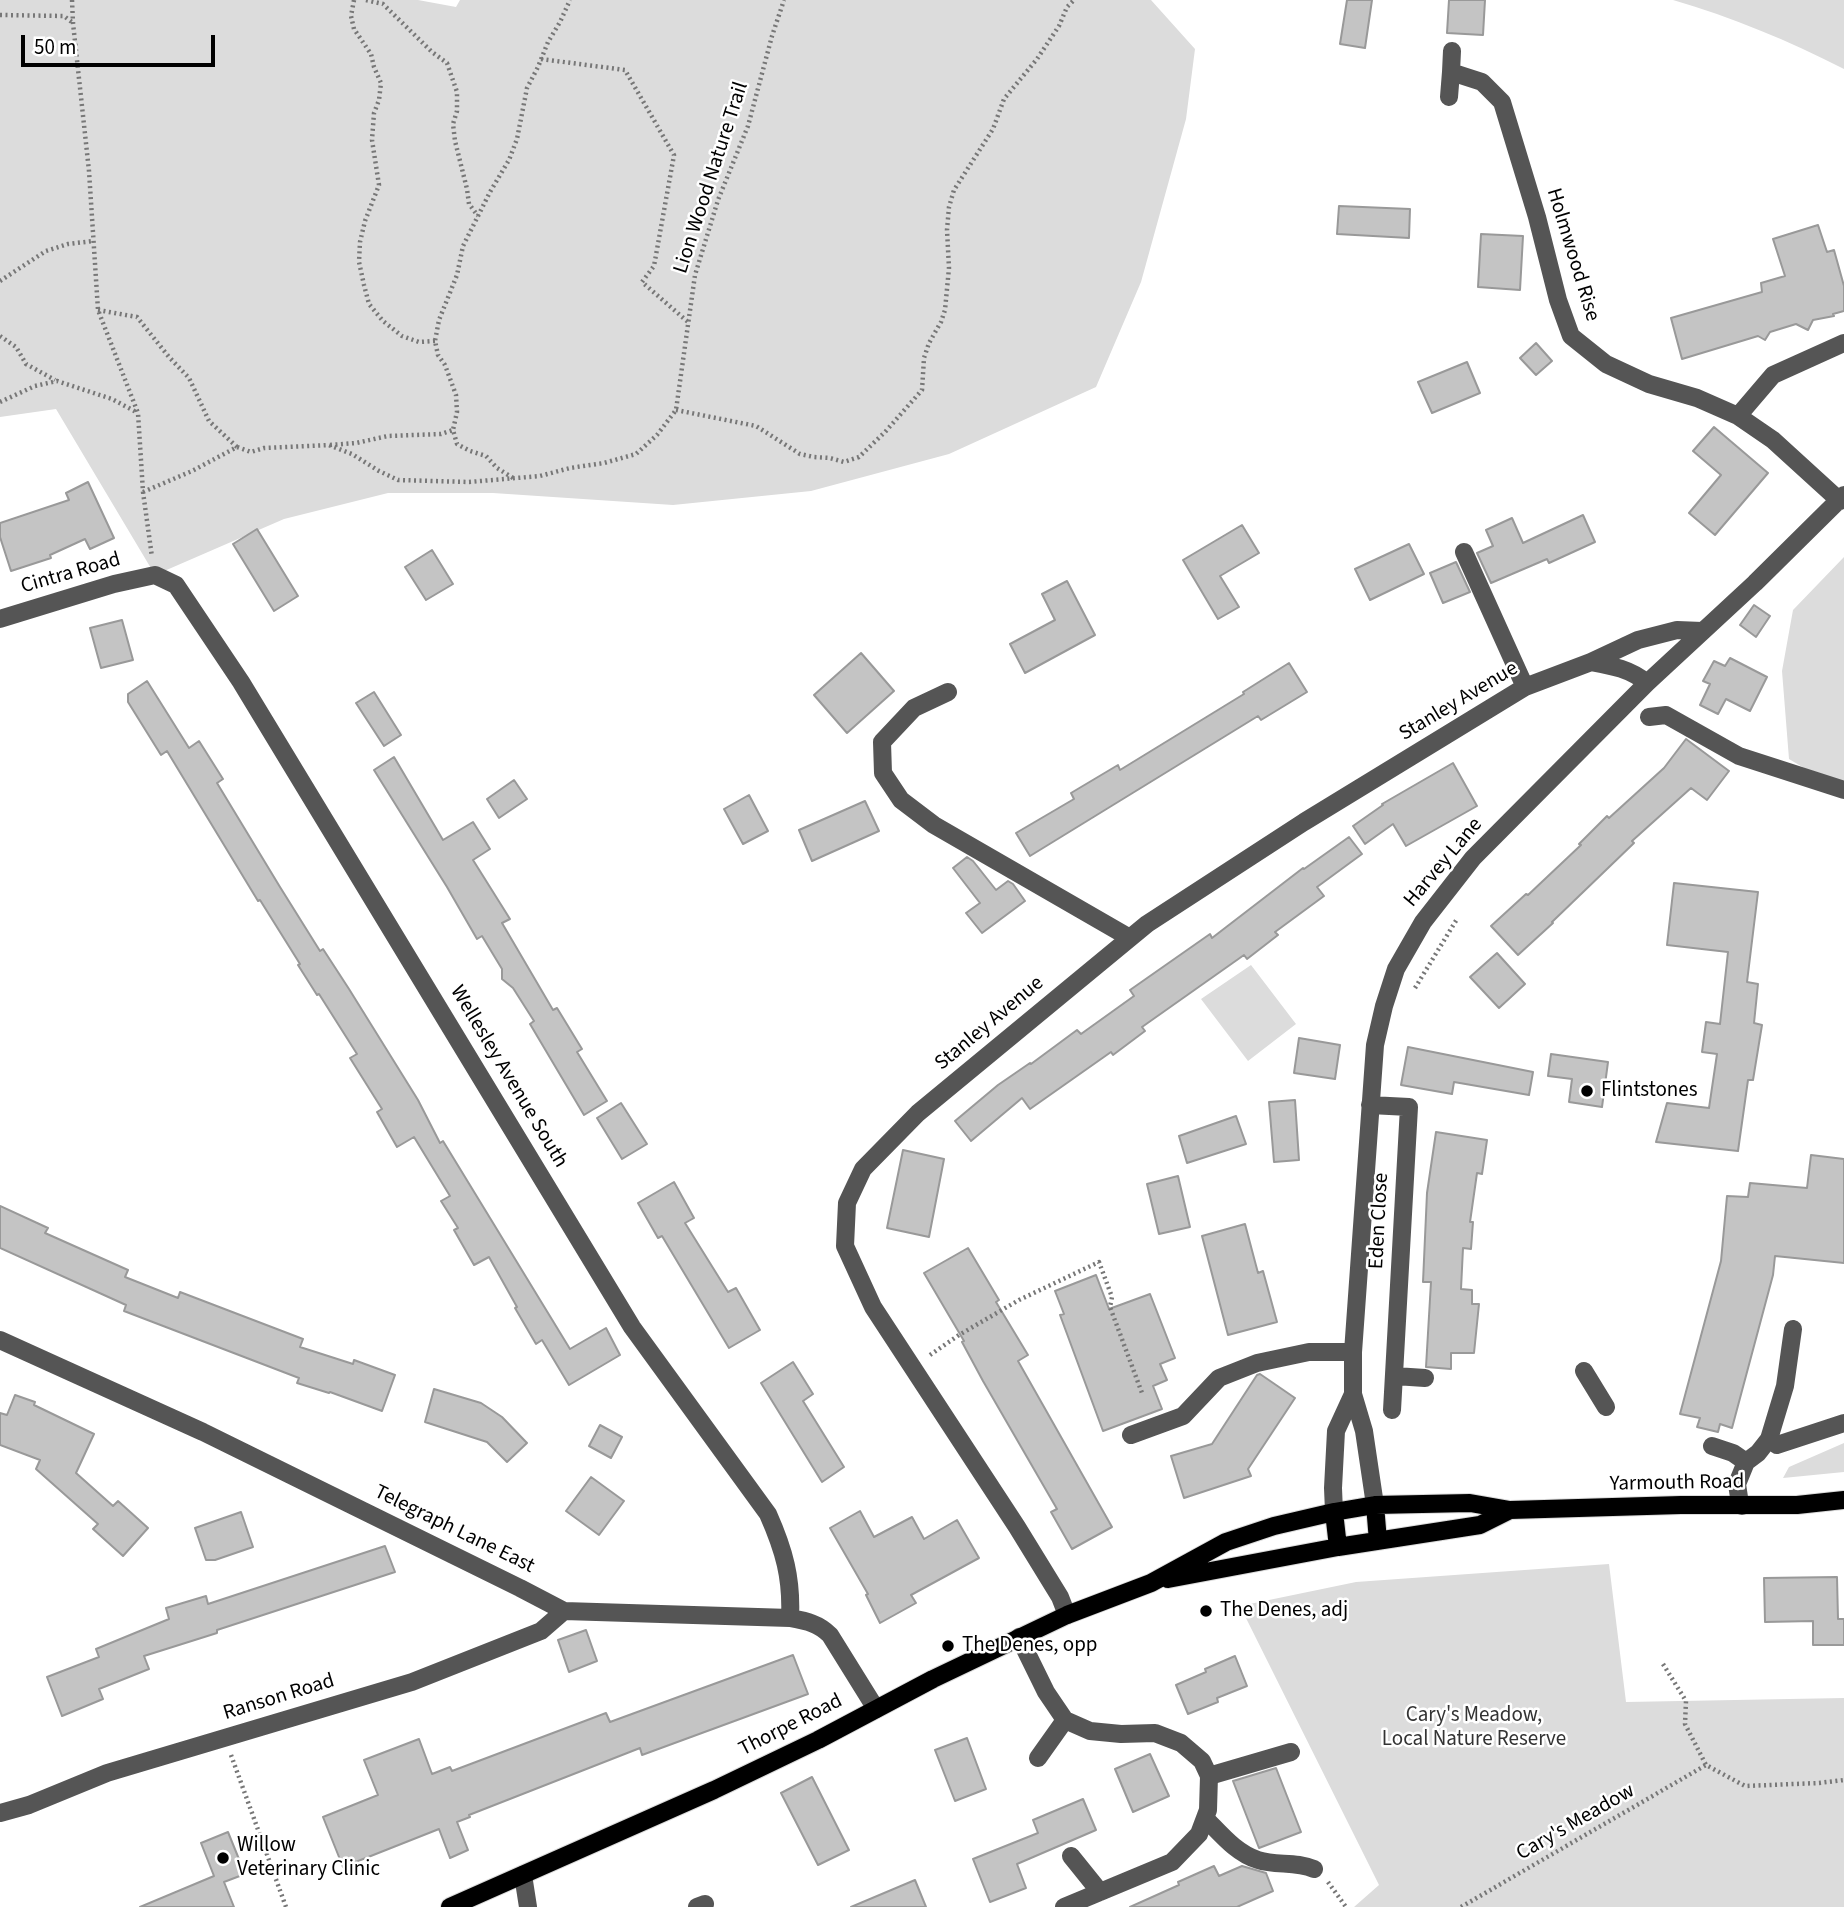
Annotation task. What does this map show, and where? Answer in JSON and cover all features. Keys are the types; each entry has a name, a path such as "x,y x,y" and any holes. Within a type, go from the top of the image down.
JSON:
{"main road":[{"name":"Yarmouth Road","path":"1334,1512 1375,1505 1470,1503 1510,1510 1797,1505 1844,1500"},
{"path":"1375,1505 1378,1541"},
{"name":"Yarmouth Road","path":"1338,1547 1480,1525 1510,1510"},
{"name":"Thorpe Road","path":"450,1907 714,1790 1019,1637 1067,1615 1151,1583 1226,1542 1274,1526 1334,1512"},
{"path":"1334,1512 1338,1547"},
{"name":"Thorpe Road","path":"1151,1583 1338,1547"}],"street":[{"path":"1448,97 1452,51"},
{"name":"Holmwood Rise","path":"1451,72 1482,82 1502,102 1571,337 1606,364 1648,384 1697,398 1738,415 1773,440 1842,498"},
{"path":"1738,415 1773,375 1844,343"},
{"name":"Harvey Lane","path":"1375,1505 1364,1432 1353,1394 1353,1352 1376,1045 1384,1006 1396,969 1423,922 1473,858 1647,683 1842,498"},
{"path":"1464,552 1525,687"},
{"name":"Cintra Road","path":"0,619 114,584 155,575"},
{"name":"Wellesley Avenue South","path":"155,575 176,585 241,682 632,1327 768,1514 779,1539 789,1574 790,1618"},
{"name":"Stanley Avenue","path":"1067,1615 1060,1597 1017,1527 873,1307 845,1246 848,1203 863,1169 918,1113 1147,924 1304,822 1525,687 1591,662 1637,640 1677,630 1702,632"},
{"path":"1591,662 1623,668 1647,683"},
{"path":"948,692 915,708 882,742 883,773 901,800 934,825 1130,938"},
{"path":"1648,717 1666,715 1739,756 1844,790"},
{"name":"Eden Close","path":"1370,1105 1409,1107 1392,1410"},
{"path":"1742,1506 1737,1484 1746,1462 1758,1453 1769,1439 1786,1386 1793,1329"},
{"name":"Telegraph Lane East","path":"0,1340 203,1432 564,1611 790,1618 810,1622 830,1635 876,1709"},
{"path":"1131,1435 1183,1416 1219,1378 1257,1363 1309,1352 1353,1352"},
{"path":"1584,1371 1606,1407"},
{"path":"1395,1376 1425,1378"},
{"name":"Harvey Lane","path":"1334,1512 1336,1431 1353,1394"},
{"path":"1769,1439 1777,1445 1844,1423"},
{"path":"1712,1446 1746,1462"},
{"name":"Ranson Road","path":"0,1813 29,1805 107,1773 412,1682 541,1630 564,1611"},
{"path":"1019,1637 1046,1692 1065,1720 1090,1731 1156,1733 1181,1743 1202,1761 1209,1776 1208,1810 1199,1834 1172,1862 1064,1907"},
{"path":"1038,1758 1065,1720"},
{"path":"1209,1776 1291,1752"},
{"path":"1205,1818 1239,1850 1259,1861 1302,1864 1314,1869"},
{"path":"1071,1856 1100,1892"},
{"path":"523,1875 528,1907"}],"path":[{"path":"72,0 89,172 98,310 138,413 143,492 155,575"},
{"path":"354,0 351,16 354,29 371,54 381,83 374,113 372,140 379,185 360,242 359,262 364,285 369,304 383,321 402,336 419,342 435,341"},
{"path":"366,0 383,4 447,63 457,92 454,141 470,204 478,216"},
{"path":"515,479 497,468 486,456 457,444 453,430 457,412 456,395 435,341 439,320 457,275 463,246 509,160 517,139 527,88 570,0"},
{"name":"Lion Wood Nature Trail","path":"676,410 695,275 718,200 748,126 784,0"},
{"path":"329,445 352,454 398,480 469,482 515,479 540,476 636,454 657,435 676,410 756,426 800,454 844,462 859,457 922,390 929,343 945,310 949,268 947,230 954,190 993,129 1004,99 1037,59 1059,26 1067,7 1074,0"},
{"path":"0,15 64,16 73,23"},
{"path":"541,59 625,70 674,155 654,266 642,282 688,322"},
{"path":"0,281 46,251 68,244 93,242"},
{"path":"98,310 137,317 189,377 209,421 237,447 251,452 264,448 364,442 388,436 441,434 453,430"},
{"path":"0,336 16,347 26,364 57,380 112,399 138,413"},
{"path":"0,402 34,386 57,380"},
{"path":"143,492 192,471 237,447"},
{"path":"1414,989 1457,919"},
{"path":"912,1367 1018,1300 1099,1262 1112,1297 1110,1307 1142,1393"},
{"path":"1663,1664 1686,1701 1685,1724 1706,1765 1745,1786 1844,1780"},
{"path":"225,1738 286,1907"},
{"name":"Cary's Meadow","path":"1461,1907 1706,1765"},
{"path":"1314,1869 1323,1875 1346,1907"}],"green space":[{"path":"0,0 418,0 456,7 460,0 1151,0 1195,49 1186,119 1141,282 1096,387 949,454 811,491 673,505 493,493 388,493 284,519 155,575 56,409 0,417"},
{"path":"1673,0 1844,0 1844,69 1760,30"},
{"path":"1844,557 1844,783 1831,784 1789,759 1782,671 1793,610"},
{"path":"1251,965 1296,1024 1248,1061 1201,999"},
{"path":"1844,1443 1844,1472 1783,1478 1789,1467"},
{"name":"Cary's Meadow, Local Nature Reserve","path":"1609,1564 1626,1702 1844,1698 1844,1907 1354,1907 1379,1885 1240,1606 1356,1582"}],"building":[{"path":"1347,0 1372,0 1365,48 1340,44"},
{"path":"1449,0 1485,0 1483,35 1447,33"},
{"path":"1339,206 1410,209 1409,238 1337,234"},
{"path":"1818,225 1827,252 1834,250 1844,286 1844,311 1813,320 1808,330 1796,324 1770,332 1765,340 1758,336 1682,359 1671,318 1762,292 1761,283 1785,276 1773,239"},
{"path":"1481,234 1523,236 1520,290 1478,287"},
{"path":"1536,343 1552,361 1536,375 1520,358"},
{"path":"1467,362 1480,393 1432,413 1418,382"},
{"path":"1714,427 1768,473 1715,535 1689,513 1721,475 1693,451"},
{"path":"88,482 114,538 90,549 85,539 50,555 51,558 11,571 0,537 0,523 69,500 66,493"},
{"path":"1583,515 1595,542 1549,563 1547,559 1491,583 1477,553 1493,546 1486,530 1512,518 1523,543"},
{"path":"1242,525 1259,553 1220,576 1239,607 1218,619 1183,560"},
{"path":"257,529 298,596 274,611 233,544"},
{"path":"1409,544 1424,574 1370,600 1355,569"},
{"path":"432,550 453,584 426,600 405,567"},
{"path":"1456,562 1470,592 1443,603 1430,573"},
{"path":"1067,581 1095,635 1025,673 1010,644 1055,620 1042,594"},
{"path":"1754,605 1770,616 1756,637 1740,625"},
{"path":"122,620 133,660 101,668 90,628"},
{"path":"861,653 894,691 847,733 814,695"},
{"path":"1730,658 1767,677 1750,711 1726,699 1718,714 1700,705 1710,684 1703,681 1714,661 1725,666"},
{"path":"1289,663 1307,692 1261,720 1258,716 1030,856 1016,833 1074,799 1071,793 1118,765 1120,770 1244,694 1243,692"},
{"path":"147,681 189,748 199,741 223,779 217,783 280,887 320,951 323,949 349,989 418,1100 440,1143 443,1141 570,1349 606,1328 620,1355 569,1385 542,1340 536,1344 489,1257 474,1265 454,1230 458,1228 441,1201 450,1196 414,1137 397,1147 377,1112 382,1109 350,1058 357,1054 298,965 300,964 260,900 258,901 167,751 161,755 128,702 128,694"},
{"path":"374,692 401,735 384,746 356,703"},
{"path":"1686,739 1729,771 1707,800 1691,788 1632,841 1634,843 1518,955 1491,926 1581,845 1579,844 1607,816 1609,818 1664,768"},
{"path":"394,757 443,840 473,822 490,849 473,860 510,919 502,923 553,1010 557,1008 582,1049 577,1052 607,1101 584,1115 530,1024 534,1021 513,988 502,979 502,969 482,936 477,939 374,770"},
{"path":"1453,763 1477,806 1406,846 1393,824 1365,844 1353,826 1382,804"},
{"path":"514,780 527,799 499,818 487,799"},
{"path":"749,795 768,831 743,844 724,809"},
{"path":"865,801 879,831 812,861 799,830"},
{"path":"1349,837 1362,854 1317,887 1324,896 1275,932 1278,935 1247,959 1244,955 1142,1027 1145,1031 1113,1055 1111,1052 1030,1109 1022,1098 971,1141 955,1121 998,1085 1077,1030 1081,1034 1134,996 1130,990 1210,934 1212,938 1303,868"},
{"path":"967,857 996,890 1008,881 1025,901 982,933 966,913 980,903 953,868"},
{"path":"1674,883 1758,892 1747,982 1758,984 1754,1023 1762,1025 1753,1080 1748,1080 1738,1151 1656,1142 1667,1103 1709,1108 1717,1054 1702,1052 1706,1022 1720,1024 1728,952 1667,945"},
{"path":"1497,953 1525,984 1499,1008 1470,977"},
{"path":"1299,1038 1340,1045 1335,1079 1294,1073"},
{"path":"1408,1047 1533,1072 1529,1095 1454,1082 1452,1094 1401,1085"},
{"name":"Flintstones","path":"1551,1054 1608,1062 1602,1107 1569,1102 1572,1079 1548,1076"},
{"path":"1295,1100 1299,1160 1274,1162 1269,1102"},
{"path":"621,1103 647,1144 622,1159 597,1118"},
{"path":"1236,1116 1246,1144 1187,1163 1179,1136"},
{"path":"1436,1132 1487,1140 1482,1174 1477,1173 1470,1222 1473,1222 1471,1249 1463,1248 1461,1289 1472,1290 1472,1304 1479,1304 1474,1353 1451,1353 1451,1369 1426,1367 1431,1282 1423,1282 1427,1193"},
{"path":"903,1150 944,1159 929,1237 887,1228"},
{"path":"1811,1155 1844,1159 1844,1263 1775,1256 1773,1275 1732,1428 1720,1424 1718,1432 1697,1427 1700,1418 1680,1414 1721,1261 1727,1196 1748,1197 1750,1183 1807,1188"},
{"path":"1178,1176 1190,1227 1159,1234 1147,1184"},
{"path":"674,1182 694,1218 685,1223 728,1292 736,1288 760,1330 729,1348 662,1236 658,1238 638,1203"},
{"path":"0,1206 48,1228 45,1233 128,1270 125,1277 178,1298 180,1292 303,1339 300,1347 353,1364 354,1360 395,1375 382,1411 297,1383 299,1378 124,1311 126,1305 0,1248"},
{"path":"1245,1224 1258,1273 1263,1271 1277,1322 1228,1335 1202,1236"},
{"path":"968,1248 1028,1355 1018,1361 1112,1527 1072,1549 1051,1512 1057,1509 924,1273"},
{"path":"1096,1275 1109,1309 1150,1294 1175,1358 1160,1364 1167,1380 1153,1386 1162,1409 1103,1431 1060,1315 1064,1314 1055,1291"},
{"path":"793,1362 813,1394 803,1401 844,1467 822,1482 761,1383"},
{"path":"1260,1374 1295,1398 1248,1469 1251,1476 1184,1498 1171,1456 1212,1444"},
{"path":"434,1389 481,1403 502,1417 527,1443 507,1462 487,1442 425,1422"},
{"path":"15,1395 35,1402 34,1405 94,1434 76,1473 113,1506 118,1501 148,1528 123,1556 93,1529 98,1524 36,1469 40,1460 0,1445 0,1413 7,1415"},
{"path":"600,1425 622,1437 611,1458 589,1446"},
{"path":"591,1477 624,1501 599,1535 566,1511"},
{"path":"860,1511 874,1537 912,1517 924,1539 957,1520 979,1558 911,1595 916,1603 880,1623 866,1595 868,1594 830,1528"},
{"path":"241,1512 253,1547 215,1560 206,1560 195,1528"},
{"path":"385,1546 395,1572 144,1656 149,1669 99,1689 103,1699 62,1716 47,1677 99,1657 96,1649 169,1619 166,1608 206,1596 208,1604"},
{"path":"1837,1577 1838,1619 1844,1619 1844,1645 1813,1645 1813,1621 1765,1622 1764,1578"},
{"path":"586,1630 597,1661 569,1672 558,1640"},
{"path":"793,1655 808,1694 642,1755 640,1748 469,1815 470,1817 457,1822 468,1850 450,1858 439,1829 343,1867 323,1817 378,1795 364,1760 419,1739 432,1774 450,1767 452,1771 606,1713 610,1722"},
{"path":"1235,1656 1247,1686 1188,1714 1176,1685"},
{"path":"967,1738 986,1789 955,1801 935,1750"},
{"path":"1150,1754 1169,1796 1133,1812 1115,1769"},
{"path":"1276,1768 1301,1832 1259,1848 1233,1781"},
{"path":"812,1777 849,1850 818,1865 781,1793"},
{"path":"1083,1799 1096,1830 1017,1864 1026,1888 990,1902 973,1859 1038,1833 1033,1820"},
{"name":"Willow Veterinary Clinic","path":"228,1832 245,1874 224,1882 234,1907 140,1907 214,1876 201,1843"},
{"path":"1214,1866 1219,1876 1242,1866 1266,1873 1273,1891 1237,1907 1130,1907 1179,1885 1178,1882"},
{"path":"915,1880 926,1907 851,1907"}],"place":[{"name":"Flintstones","path":"1587,1091"},
{"name":"The Denes, adj","path":"1206,1611"},
{"name":"The Denes, opp","path":"948,1646"},
{"name":"Willow Veterinary Clinic","path":"223,1858"}]}
